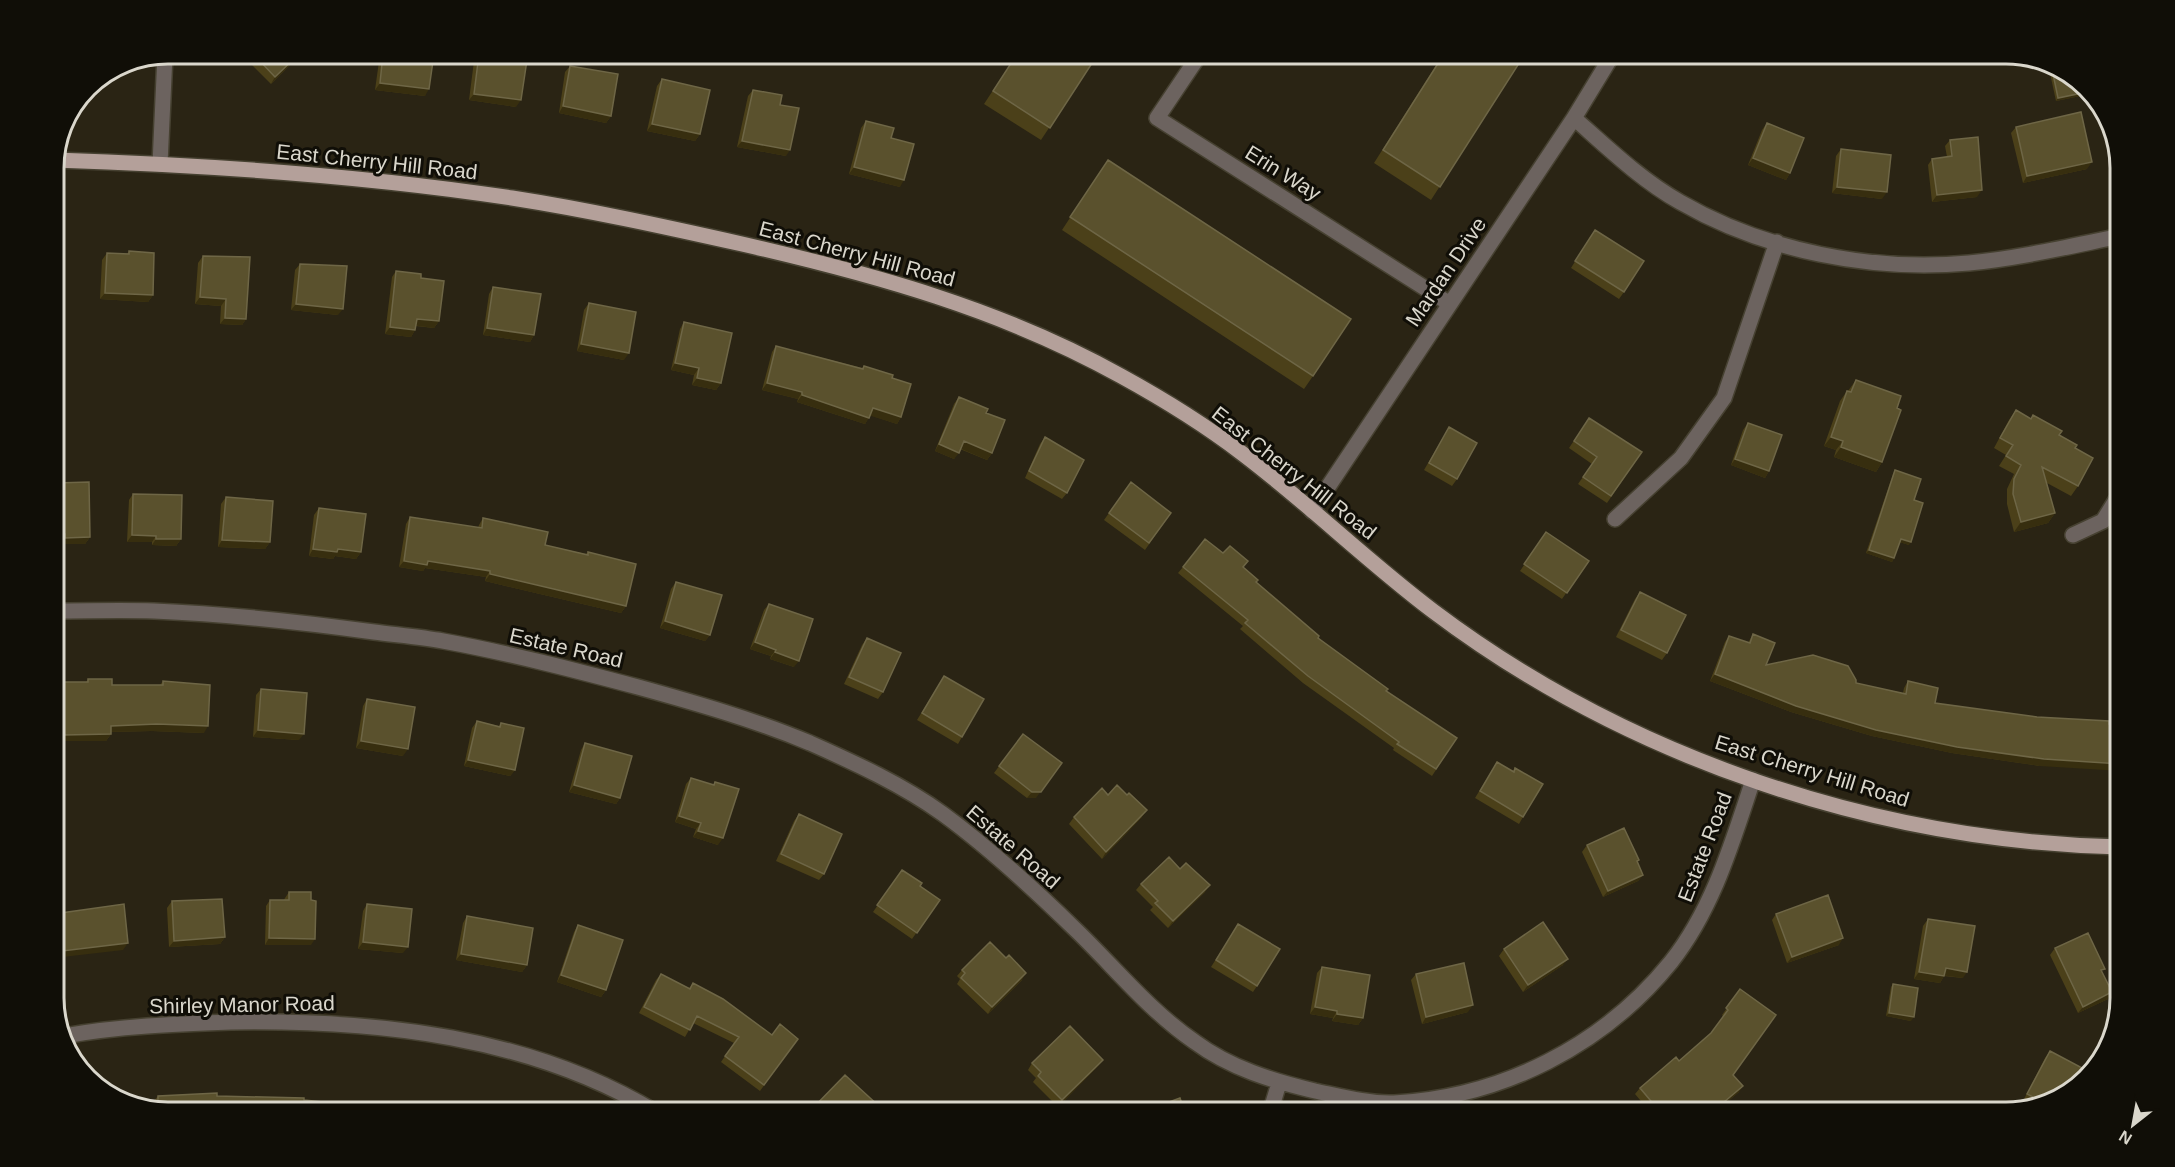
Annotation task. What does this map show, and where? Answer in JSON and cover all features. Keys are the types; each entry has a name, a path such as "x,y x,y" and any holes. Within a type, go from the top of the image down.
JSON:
{"main road":[{"name":"East Cherry Hill Road","path":"65,160 160,164 381,181 512,198 634,220 871,275 977,310 1047,339 1120,375 1187,416 1242,453 1432,611 1498,656 1577,703 1673,749 1753,780 1844,807 1925,826 2011,838 2110,846"}],"street":[{"path":"160,164 165,64"},
{"name":"Erin Way","path":"1193,64 1157,118 1450,304"},
{"name":"Mardan Drive","path":"1312,511 1574,118 1607,64"},
{"path":"1574,118 1633,170 1680,202 1737,228 1777,242 1840,259 1875,263 1939,265 2004,258 2110,238"},
{"path":"1615,519 1681,458 1724,398 1777,242"},
{"path":"2073,535 2103,521 2110,510"},
{"name":"Estate Road","path":"65,611 152,611 288,620 442,641 581,672 677,698 807,742 877,775 939,811 1000,859 1076,930 1152,1007 1196,1044 1233,1064 1279,1083 1334,1095 1383,1102"},
{"name":"Estate Road","path":"1398,1102 1451,1095 1502,1082 1554,1060 1600,1031 1640,998 1674,958 1700,919 1722,870 1753,780"},
{"name":"Shirley Manor Road","path":"71,1035 174,1024 300,1021 416,1031 513,1052 561,1068 639,1102"},
{"path":"1273,1102 1279,1083"}],"building":[{"path":"263,64 289,64 275,77"},
{"path":"382,64 433,64 429,89 380,83"},
{"path":"478,64 526,64 521,100 474,94"},
{"path":"1011,64 1092,64 1050,128 993,91"},
{"path":"1438,64 1519,64 1440,187 1383,150"},
{"path":"570,66 618,74 611,116 563,106"},
{"path":"2053,75 2079,94 2058,98"},
{"path":"662,79 710,90 700,134 652,124"},
{"path":"753,90 782,95 780,105 799,108 790,150 742,141"},
{"path":"2081,112 2092,162 2027,176 2016,127"},
{"path":"866,121 894,128 891,138 914,144 904,180 854,167"},
{"path":"1767,123 1804,138 1790,173 1753,158"},
{"path":"1978,137 1982,190 1937,195 1932,159 1952,156 1950,140"},
{"path":"1841,149 1891,155 1887,192 1837,187"},
{"path":"1108,160 1351,319 1313,376 1070,217"},
{"path":"1595,230 1644,261 1624,292 1575,261"},
{"path":"129,251 154,253 153,295 105,293 107,253 129,254"},
{"path":"203,256 250,257 246,319 225,318 226,299 200,297"},
{"path":"300,264 347,266 343,309 296,304"},
{"path":"396,271 421,274 421,278 444,281 439,321 417,319 415,330 390,327"},
{"path":"493,287 541,294 534,335 487,328"},
{"path":"589,303 636,312 629,353 581,344"},
{"path":"684,322 732,333 721,383 697,378 699,368 675,363"},
{"path":"776,346 863,369 864,366 893,375 892,378 911,384 901,417 873,408 869,418 802,395 802,392 767,383"},
{"path":"1856,380 1901,396 1897,408 1901,410 1882,462 1841,447 1843,441 1831,437 1847,391 1851,392"},
{"path":"959,397 988,409 986,413 1005,420 992,453 964,441 959,453 939,444"},
{"path":"2016,410 2031,419 2033,415 2062,431 2059,435 2077,445 2075,448 2093,458 2078,486 2042,467 2055,513 2021,522 2013,494 2014,479 2021,465 2006,456 2013,445 2000,438"},
{"path":"1589,418 1642,452 1611,496 1583,477 1597,457 1574,441"},
{"path":"1748,423 1782,435 1769,471 1735,459"},
{"path":"1449,427 1477,443 1457,479 1429,463"},
{"path":"1045,437 1084,460 1067,493 1029,471"},
{"path":"1895,470 1921,479 1914,500 1923,503 1911,542 1901,539 1894,558 1869,550"},
{"path":"89,482 90,537 65,538 65,483"},
{"path":"1131,482 1171,513 1149,543 1109,513"},
{"path":"133,494 182,495 181,539 156,539 156,536 132,535"},
{"path":"226,497 273,501 270,542 222,540"},
{"path":"319,508 366,514 361,552 313,549"},
{"path":"410,517 482,528 483,518 548,532 545,545 588,555 588,552 636,564 626,606 490,574 490,571 428,561 427,565 404,561"},
{"path":"1546,532 1589,561 1567,593 1524,564"},
{"path":"1205,539 1223,553 1230,546 1248,561 1243,567 1258,580 1256,582 1319,636 1318,638 1388,689 1386,691 1457,738 1436,769 1397,744 1399,742 1308,676 1245,623 1248,620 1183,567"},
{"path":"676,582 722,595 710,635 665,621"},
{"path":"1640,592 1686,615 1667,653 1621,630"},
{"path":"769,604 813,619 799,661 755,642"},
{"path":"1753,634 1775,643 1766,665 1813,655 1848,666 1856,683 1906,694 1908,681 1938,688 1935,703 2037,717 2109,721 2110,763 2044,759 1957,747 1876,730 1796,706 1715,674 1729,636 1750,643"},
{"path":"867,638 901,653 883,692 849,677"},
{"path":"944,676 984,699 962,737 922,713"},
{"path":"88,679 112,679 112,685 163,685 163,681 210,685 208,726 157,724 111,726 111,734 65,735 65,682 88,682"},
{"path":"261,689 307,693 304,734 258,730"},
{"path":"367,699 415,707 408,749 361,741"},
{"path":"477,721 500,727 501,723 524,728 515,770 468,760"},
{"path":"1023,734 1062,763 1041,792 1032,792 999,766"},
{"path":"585,743 632,756 620,798 574,785"},
{"path":"1497,762 1514,772 1515,768 1543,784 1523,817 1480,791"},
{"path":"691,778 739,789 723,838 698,831 701,823 679,816"},
{"path":"1117,785 1147,810 1106,852 1074,817 1102,788 1108,795"},
{"path":"799,814 842,834 824,874 781,854"},
{"path":"1624,828 1639,860 1637,861 1643,875 1608,891 1587,845"},
{"path":"1169,857 1180,869 1186,863 1210,885 1173,921 1155,903 1158,901 1141,884"},
{"path":"902,870 922,883 920,886 940,900 917,933 877,905"},
{"path":"289,892 311,892 311,900 316,901 315,939 269,938 270,900 289,900"},
{"path":"1828,895 1843,938 1792,957 1776,914"},
{"path":"222,899 225,937 174,941 172,901"},
{"path":"124,904 128,943 65,951 65,912"},
{"path":"367,904 412,909 408,947 363,942"},
{"path":"467,916 533,928 527,965 461,954"},
{"path":"1928,919 1975,926 1967,972 1946,968 1944,976 1919,972"},
{"path":"1543,922 1568,959 1528,985 1504,949"},
{"path":"1238,924 1280,949 1257,986 1216,960"},
{"path":"578,925 623,940 606,990 561,975"},
{"path":"2088,933 2105,969 2101,970 2110,988 2110,993 2083,1007 2055,948"},
{"path":"990,942 1006,958 1009,955 1026,973 992,1007 961,978 965,973 962,970"},
{"path":"1464,963 1473,1005 1426,1017 1416,974"},
{"path":"1322,967 1370,975 1363,1018 1337,1014 1337,1011 1315,1007"},
{"path":"661,974 690,989 693,983 723,999 772,1035 780,1024 798,1039 764,1085 725,1056 739,1037 697,1016 690,1030 644,1007"},
{"path":"1893,984 1918,988 1914,1017 1889,1013"},
{"path":"1740,989 1776,1015 1733,1075 1743,1086 1724,1102 1652,1102 1640,1088 1676,1057 1679,1061 1711,1033 1728,1010 1726,1008"},
{"path":"1070,1026 1103,1060 1062,1100 1038,1076 1041,1072 1032,1063"},
{"path":"2050,1051 2083,1069 2053,1092 2036,1098 2027,1094"},
{"path":"845,1075 875,1102 819,1102"},
{"path":"217,1093 217,1096 304,1098 304,1100 323,1102 168,1102 158,1102 158,1096"},
{"path":"1180,1098 1181,1102 1169,1102"}]}
